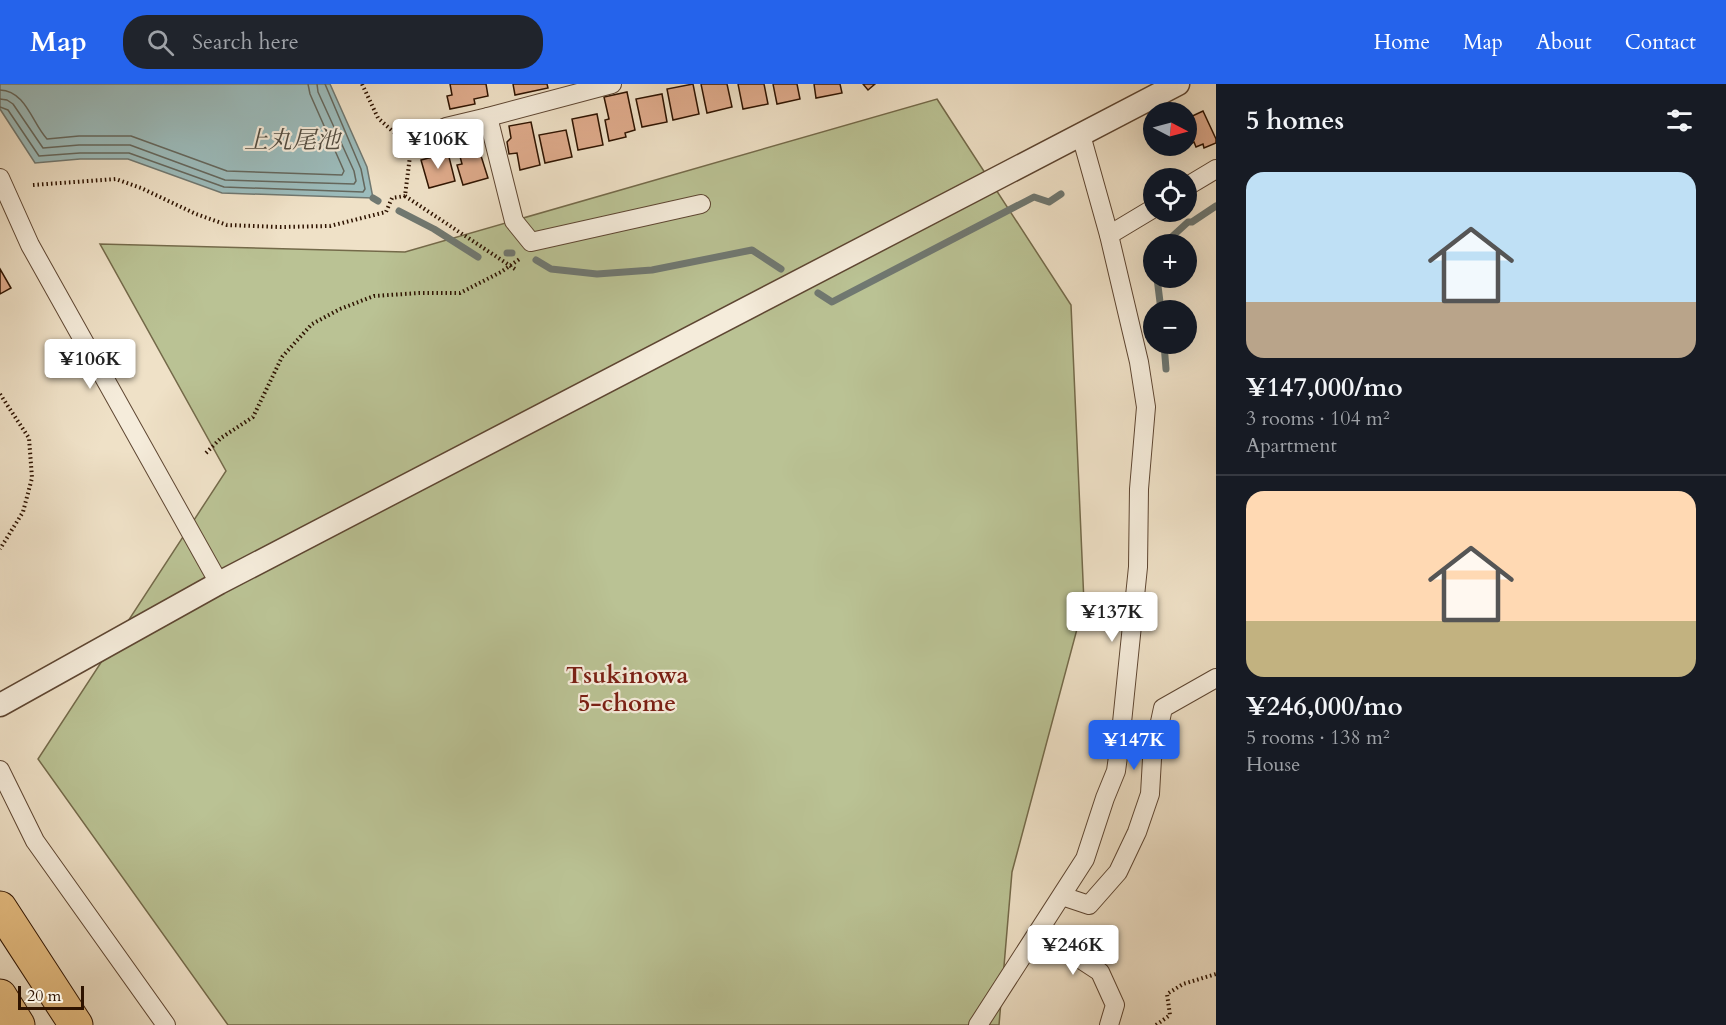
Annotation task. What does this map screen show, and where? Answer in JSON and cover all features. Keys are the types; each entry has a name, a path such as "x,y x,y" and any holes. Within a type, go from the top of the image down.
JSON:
{"highway":[{"path":"0,908 76,1025"},
{"path":"0,996 18,1025"}],"street":[{"path":"446,127 612,84"},
{"path":"0,705 219,583 1178,84"},
{"path":"488,117 514,221 531,243 700,204"},
{"path":"978,1025 1085,859 1116,771 1138,567 1139,489 1146,407 1139,362 1081,135"},
{"path":"1197,181 1216,170"},
{"path":"0,178 30,245 219,583"},
{"path":"1108,235 1143,214"},
{"path":"1062,896 1089,905 1118,872 1137,832 1150,794 1152,759 1163,708 1216,678"},
{"path":"0,770 35,841 166,1025"},
{"path":"1039,932 1100,972 1115,1005 1109,1025"}],"path":[{"path":"362,84 378,118 411,148 405,196"},
{"path":"33,185 116,179 227,225 280,227 330,226 386,212 392,198 405,196 515,269"},
{"path":"206,453 221,438 253,417 282,357 312,324 340,309 374,296 460,293 510,266 528,252 531,243"},
{"path":"0,394 29,438 32,478 24,512 0,549"},
{"path":"1156,1025 1170,1015 1167,993 1183,984 1216,974"}],"green space":[{"path":"937,99 1071,305 1084,603 1012,872 999,1025 228,1025 38,759 226,471 100,244 405,252"}],"water":[{"name":"上丸尾池","path":"0,84 330,84 367,167 373,198 222,193 128,159 80,159 35,163 0,109"}],"building":[{"path":"450,84 486,84 488,96 474,99 475,104 450,109 447,96 452,95"},
{"path":"513,84 547,84 548,88 515,95"},
{"path":"693,84 699,114 673,120 667,89"},
{"path":"701,84 727,84 732,107 707,113"},
{"path":"738,84 764,84 768,104 743,109"},
{"path":"773,84 797,84 800,99 777,104"},
{"path":"814,84 840,84 842,93 816,98"},
{"path":"863,84 875,84 868,90"},
{"path":"627,92 635,130 625,133 626,137 609,141 605,120 609,119 604,97"},
{"path":"662,94 667,122 642,127 636,99"},
{"path":"1203,111 1216,139 1216,143 1204,148 1203,144 1197,147 1197,114"},
{"path":"597,114 603,145 578,150 572,119"},
{"path":"531,122 540,165 520,170 517,153 509,154 507,142 511,138 509,126"},
{"path":"566,130 572,157 545,163 539,135"},
{"path":"476,140 488,178 463,185 457,165 462,164 458,149"},
{"path":"448,153 455,181 429,188 421,160"},
{"path":"0,269 11,288 0,294"}],"waterway":[{"path":"818,293 832,302 1034,197 1049,202 1061,194"},
{"path":"373,198 378,201"},
{"path":"1175,234 1188,222 1192,222 1216,206"},
{"path":"399,211 434,229 478,257"},
{"path":"536,260 551,269 597,274 652,270 752,250 781,269"},
{"path":"507,253 512,253"},
{"path":"1158,288 1160,300"},
{"path":"1165,354 1166,369"}],"district":[{"name":"Tsukinowa 5-chome","path":"627,689"}]}
